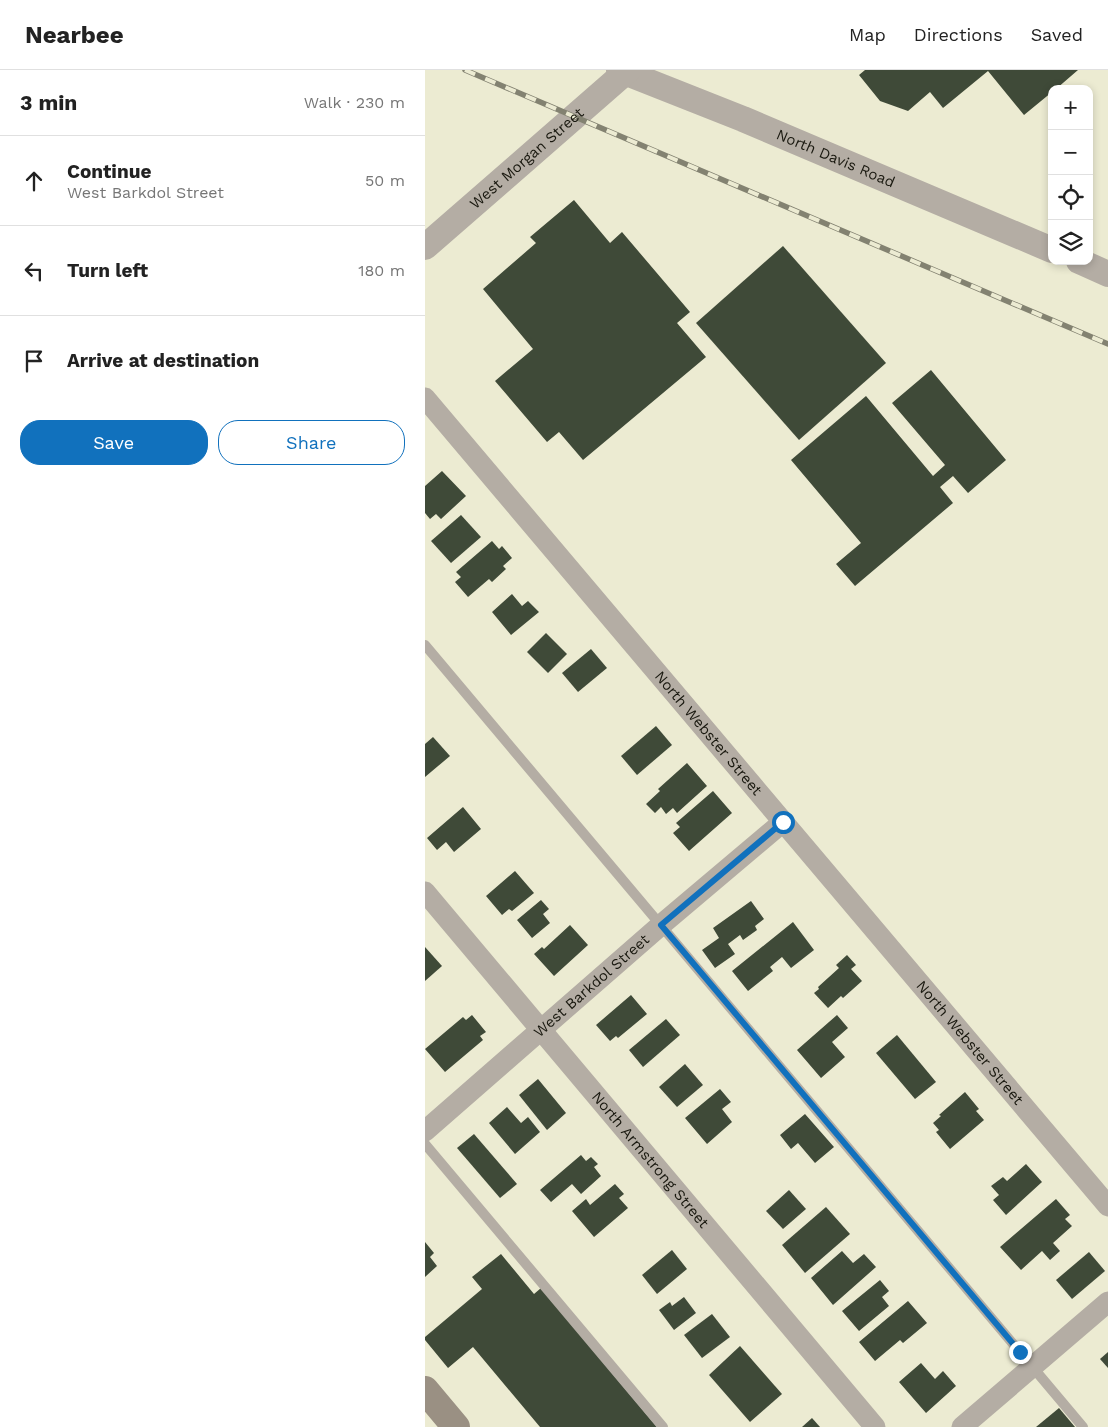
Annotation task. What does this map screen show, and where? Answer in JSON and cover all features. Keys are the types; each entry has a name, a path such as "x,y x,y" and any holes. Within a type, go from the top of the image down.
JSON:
{"main road":[{"path":"425,1390 456,1427"}],"street":[{"name":"West Morgan Street","path":"425,247 624,71"},
{"name":"North Davis Road","path":"624,71 743,119 1048,248"},
{"path":"1088,265 1108,274"},
{"name":"North Webster Street","path":"425,398 1108,1206"},
{"name":"West Barkdol Street","path":"425,1131 661,925 783,822"},
{"name":"North Armstrong Street","path":"425,892 875,1427"},
{"path":"962,1427 1108,1302"}],"lane":[{"path":"425,646 1083,1427"},
{"path":"425,1144 663,1427"}],"building":[{"path":"865,70 1078,70 1061,85 1048,85 1048,95 1024,115 988,71 943,108 930,92 908,111 880,101 859,75"},
{"path":"574,200 610,243 622,232 690,312 677,323 706,357 583,460 559,432 547,442 495,381 533,349 483,289 536,243 530,237"},
{"path":"783,246 886,363 799,440 696,323"},
{"path":"931,370 1006,460 968,493 953,476 940,487 953,503 855,586 836,564 861,543 791,460 866,396 933,476 945,465 892,403"},
{"path":"442,471 466,496 441,519 436,514 430,519 425,513 425,486"},
{"path":"461,515 481,537 451,563 431,541"},
{"path":"492,541 499,549 502,546 512,558 503,566 506,569 492,582 489,579 468,597 455,582 461,577 456,572"},
{"path":"512,594 522,606 528,601 539,612 511,635 492,612"},
{"path":"546,633 567,654 548,673 527,652"},
{"path":"591,649 607,668 578,692 562,673"},
{"path":"656,726 672,745 637,775 621,756"},
{"path":"433,737 450,756 425,777 425,744"},
{"path":"687,763 707,786 677,813 673,808 666,814 661,807 655,813 646,804 660,791 658,789"},
{"path":"713,791 732,813 689,851 673,833 680,827 676,823"},
{"path":"463,807 481,829 454,852 446,842 437,850 427,838"},
{"path":"515,871 534,893 512,911 509,909 502,915 486,896"},
{"path":"541,900 549,909 543,914 550,923 532,938 517,920"},
{"path":"751,901 764,919 755,926 757,930 743,940 740,935 728,944 735,954 715,968 702,950 719,938 713,928"},
{"path":"793,922 814,950 791,968 782,957 770,967 773,971 748,991 732,971"},
{"path":"570,925 588,945 554,976 534,954 542,947 544,949"},
{"path":"425,947 442,966 425,981"},
{"path":"847,955 856,965 851,969 862,981 828,1008 814,993 839,968 836,965"},
{"path":"631,995 647,1014 618,1038 616,1036 610,1041 596,1025"},
{"path":"472,1015 486,1032 480,1036 483,1040 445,1072 425,1049 463,1017 466,1020"},
{"path":"837,1015 848,1028 832,1042 845,1057 821,1078 797,1050"},
{"path":"666,1019 680,1035 643,1067 629,1050"},
{"path":"897,1035 936,1082 915,1099 876,1053"},
{"path":"685,1064 703,1085 677,1107 659,1087"},
{"path":"538,1079 566,1113 547,1130 519,1095"},
{"path":"720,1089 731,1102 722,1109 732,1122 707,1144 685,1118"},
{"path":"965,1092 979,1109 976,1111 984,1120 950,1149 936,1132 939,1130 933,1123 941,1116 939,1115"},
{"path":"507,1107 521,1123 528,1117 540,1132 515,1154 489,1123"},
{"path":"805,1114 834,1147 815,1163 798,1143 791,1149 780,1135"},
{"path":"474,1134 517,1184 500,1198 457,1148"},
{"path":"581,1155 586,1161 591,1157 598,1164 594,1167 601,1176 581,1194 572,1184 551,1202 540,1190"},
{"path":"1026,1164 1042,1182 1006,1215 993,1200 999,1195 991,1186 1003,1177 1007,1181"},
{"path":"615,1184 624,1194 619,1198 628,1208 594,1237 572,1211 586,1199 590,1205"},
{"path":"789,1190 806,1209 783,1229 766,1211"},
{"path":"1056,1199 1070,1215 1065,1219 1072,1226 1053,1243 1060,1251 1050,1260 1042,1251 1021,1270 1000,1247"},
{"path":"826,1207 850,1234 805,1273 782,1245"},
{"path":"425,1242 434,1253 430,1257 437,1266 425,1277"},
{"path":"672,1250 687,1269 657,1294 642,1275"},
{"path":"842,1251 853,1263 864,1254 876,1267 833,1305 811,1278"},
{"path":"1089,1252 1105,1271 1072,1299 1056,1280"},
{"path":"501,1254 534,1294 541,1288 657,1427 540,1427 473,1347 448,1368 425,1340 425,1337 482,1289 472,1277"},
{"path":"880,1280 889,1291 882,1297 889,1306 859,1331 842,1311"},
{"path":"684,1297 696,1313 674,1330 659,1310 670,1302 672,1306"},
{"path":"908,1301 927,1323 903,1343 900,1340 875,1361 859,1342"},
{"path":"712,1314 730,1337 702,1358 684,1335"},
{"path":"740,1346 782,1394 750,1422 709,1375"},
{"path":"1108,1352 1108,1368 1100,1359"},
{"path":"921,1363 935,1379 943,1371 956,1386 926,1413 899,1382"},
{"path":"1059,1408 1075,1427 1036,1427"},
{"path":"812,1418 820,1427 802,1427"}],"railway":[{"path":"465,70 1108,344"}],"route":[{"path":"783,822 661,925 1020,1352"}]}
